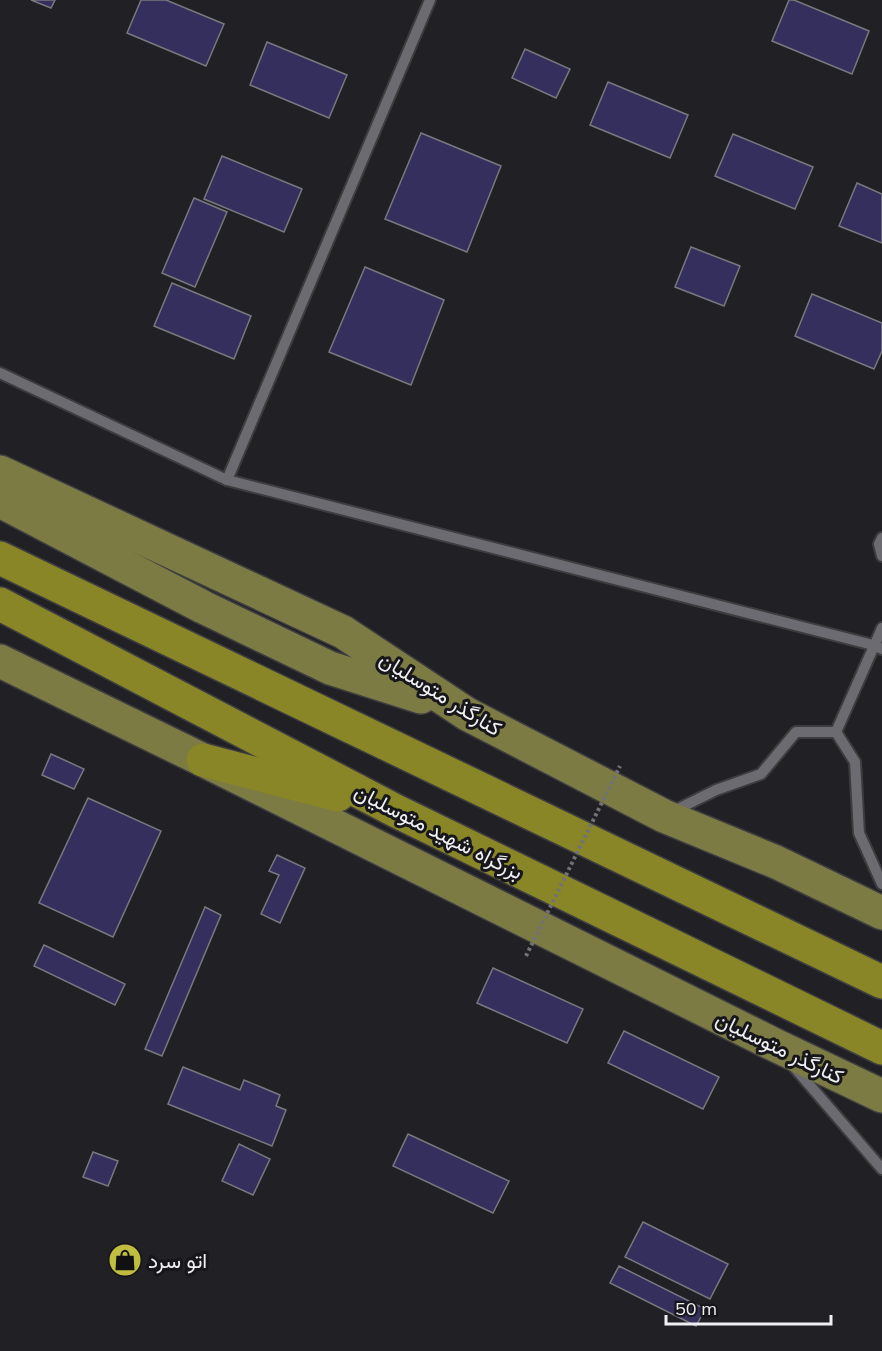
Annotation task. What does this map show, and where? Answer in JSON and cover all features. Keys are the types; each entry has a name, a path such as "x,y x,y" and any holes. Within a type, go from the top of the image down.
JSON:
{"highway":[{"path":"0,558 882,982"},
{"name":"بزرگراه شهید متوسلیان","path":"0,604 396,811 882,1048"},
{"path":"203,759 396,811"}],"main road":[{"name":"کنارگذر متوسلیان","path":"0,472 343,632 460,710 664,816 776,862 882,913"},
{"path":"0,501 203,607 330,668 460,710"},
{"name":"کنارگذر متوسلیان","path":"0,662 203,759 777,1046 882,1096"}],"lane":[{"path":"227,480 430,0"},
{"path":"0,373 227,480 878,647"},
{"path":"882,538 879,544 882,556"},
{"path":"836,732 878,647 882,628"},
{"path":"664,816 716,790 761,774 796,732 836,732"},
{"path":"836,732 855,762 859,833 882,884"},
{"path":"777,1046 882,1170"}],"path":[{"path":"526,956 620,766"}],"building":[{"path":"31,0 55,0 51,8"},
{"path":"141,0 166,0 224,24 206,66 127,33"},
{"path":"789,0 794,0 869,31 852,74 772,41"},
{"path":"267,42 347,75 329,118 250,85"},
{"path":"525,49 570,69 556,98 512,78"},
{"path":"608,82 688,115 670,158 590,125"},
{"path":"421,133 501,166 467,252 385,219"},
{"path":"733,134 813,167 795,209 715,176"},
{"path":"222,156 302,189 284,232 204,199"},
{"path":"857,183 882,194 882,243 839,226"},
{"path":"194,198 227,212 195,287 162,273"},
{"path":"691,247 740,266 724,306 675,287"},
{"path":"365,267 444,300 411,385 329,352"},
{"path":"172,283 251,316 234,359 154,326"},
{"path":"812,294 882,323 882,351 874,369 795,336"},
{"path":"51,754 84,769 74,789 42,775"},
{"path":"88,798 161,831 113,937 39,903"},
{"path":"277,855 305,868 280,923 261,914 279,875 269,871"},
{"path":"205,907 221,915 162,1056 145,1049"},
{"path":"44,945 125,984 115,1005 34,966"},
{"path":"493,968 583,1009 567,1043 477,1003"},
{"path":"624,1031 719,1077 703,1109 608,1063"},
{"path":"183,1067 240,1090 244,1080 280,1095 276,1106 286,1110 272,1146 168,1104"},
{"path":"408,1134 509,1181 493,1213 393,1166"},
{"path":"239,1144 270,1159 253,1195 222,1181"},
{"path":"93,1152 118,1161 108,1186 83,1177"},
{"path":"643,1222 728,1264 710,1299 625,1257"},
{"path":"619,1266 705,1309 696,1326 610,1283"}],"place":[{"name":"اتو سرد","path":"125,1260"}]}
